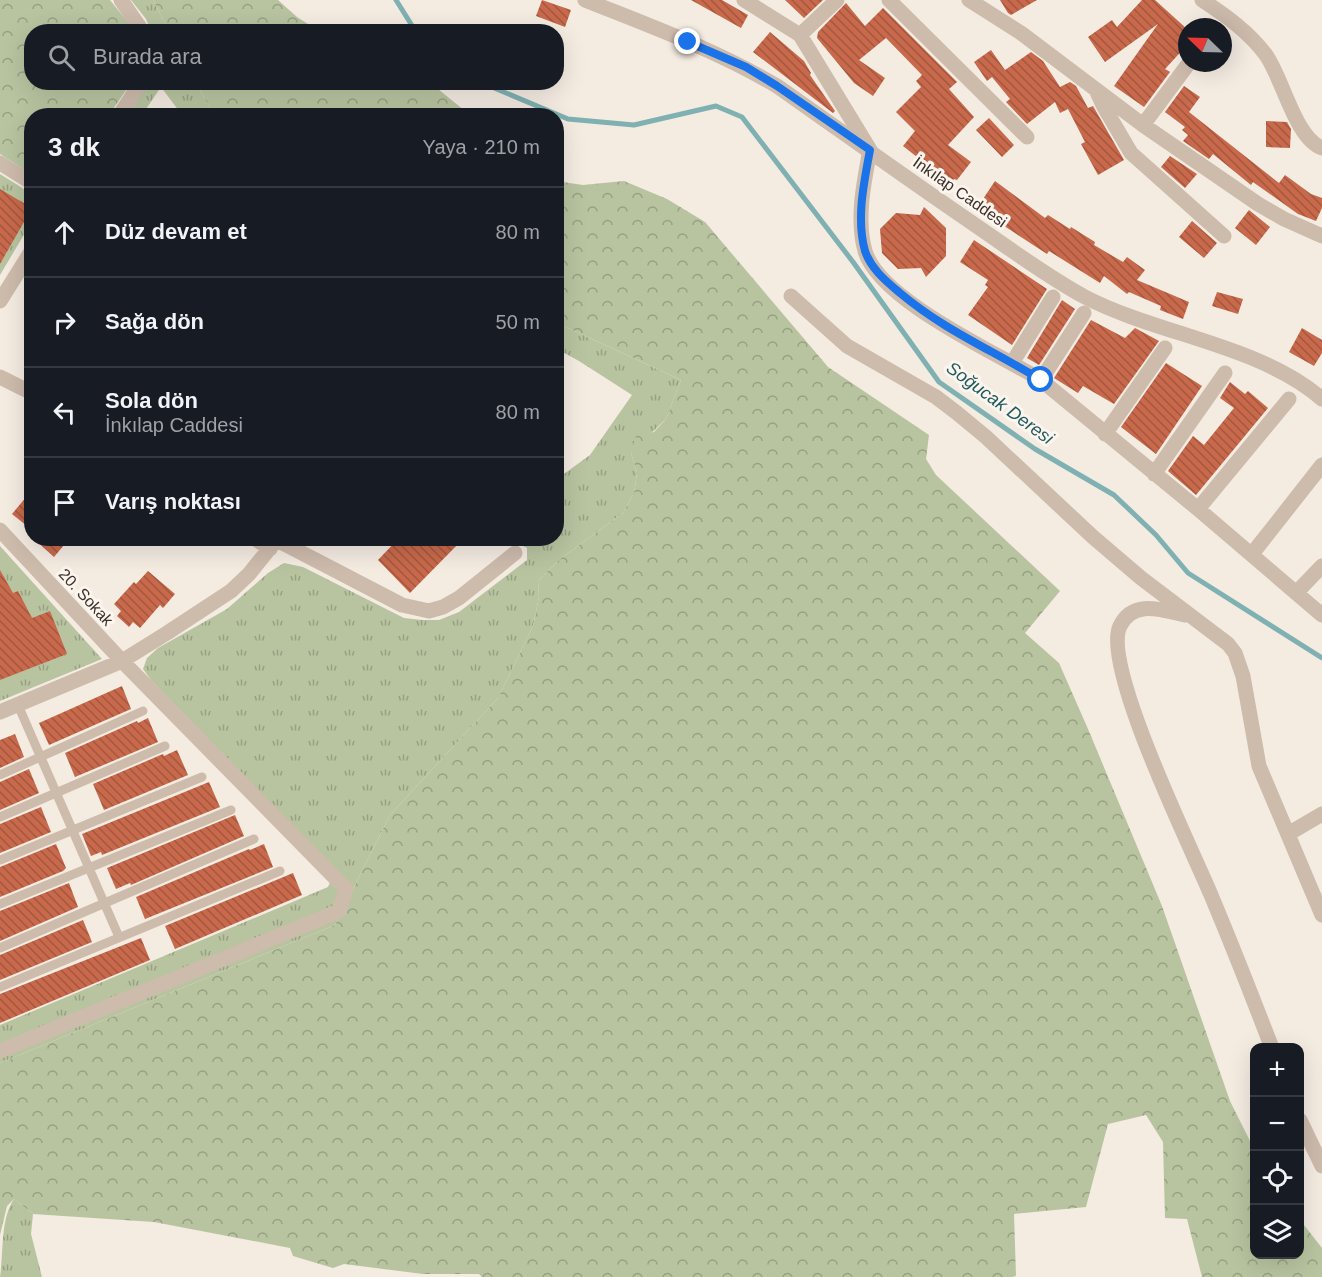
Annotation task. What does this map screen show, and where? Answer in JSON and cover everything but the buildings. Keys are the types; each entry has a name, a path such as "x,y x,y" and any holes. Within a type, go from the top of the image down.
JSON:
{"street":[{"path":"121,0 138,24"},
{"name":"İnkılap Caddesi","path":"585,0 746,67 870,150 990,236 1083,296 1109,309 1217,345 1264,365 1286,375 1322,399"},
{"path":"744,0 800,35 870,150 862,195 863,239 872,265 881,277 923,312 954,332 1041,380 1252,554 1322,615"},
{"path":"800,35 837,0"},
{"path":"890,0 1028,137"},
{"path":"970,0 1021,33 1143,125 1258,204 1322,236"},
{"path":"1202,0 1218,18"},
{"path":"1232,27 1250,37 1265,53 1278,73 1298,124 1307,138 1322,148"},
{"path":"1143,125 1182,72"},
{"path":"1096,89 1131,153 1224,236"},
{"path":"124,108 136,90"},
{"path":"0,163 24,178"},
{"path":"0,301 24,263"},
{"path":"791,296 847,346 936,397 957,413 986,437 1093,537 1191,616 1221,637 1235,653 1243,676 1258,766 1322,915"},
{"path":"1012,363 1053,297"},
{"path":"1041,380 1084,313"},
{"path":"1105,434 1165,348"},
{"path":"1154,474 1224,373"},
{"path":"0,376 24,389"},
{"path":"1198,509 1289,399"},
{"path":"1252,554 1322,465"},
{"name":"20. Sokak","path":"0,530 122,662 346,889 339,911 0,1051"},
{"path":"0,712 122,662 231,591 272,546"},
{"path":"281,546 402,606 429,611 442,607 459,597 514,553"},
{"path":"1296,593 1322,566"},
{"path":"1191,616 1153,608 1134,611 1125,617 1119,627 1117,653 1146,748 1210,893 1270,1043"},
{"path":"1288,834 1322,814"},
{"path":"1304,1130 1322,1166"}],"lane":[{"path":"18,705 118,937"},
{"path":"0,775 143,711"},
{"path":"0,817 165,746"},
{"path":"0,860 202,777"},
{"path":"0,904 231,810"},
{"path":"0,948 254,839"},
{"path":"0,987 280,871"}],"green space":[{"path":"0,0 110,0 129,24 24,24 24,90 126,90 114,108 24,108 24,169 0,154"},
{"path":"131,0 153,0 165,24 148,24"},
{"path":"153,0 278,0 308,24 165,24"},
{"path":"143,90 159,90 147,108 132,108"},
{"path":"163,90 200,90 210,108 177,108"},
{"path":"200,90 439,90 461,108 210,108"},
{"path":"0,174 24,189 24,235 0,275"},
{"path":"624,181 667,199 705,222 828,367 929,435 926,459 936,475 1060,591 1025,633 1059,663 1162,906 1230,1101 1250,1141 1250,1259 1304,1259 1304,1225 1322,1248 1322,1277 1202,1277 1187,1219 1165,1218 1163,1142 1146,1115 1108,1124 1086,1207 1014,1214 1016,1276 1012,1277 482,1277 479,1274 423,1274 344,1264 333,1268 293,1256 290,1248 154,1222 33,1214 14,1199 7,1206 0,1235 0,1063 335,925 390,815 498,698 533,626 539,597 538,581 560,559 623,513 634,493 637,473 631,453 636,436 654,432 666,419 681,380 564,326 564,182 583,185"},
{"path":"564,326 681,380 666,419 631,453 637,473 634,493 623,513 560,559 538,581 539,597 533,626 498,698 390,815 335,925 0,1063 0,1025 328,887 335,871 151,680 143,669 147,658 158,648 227,609 268,573 284,563 303,567 404,618 439,620 459,612 527,560 527,548 523,546 564,546 564,474 590,455 632,395 564,353"},
{"path":"0,546 102,659 0,701"},
{"path":"14,1199 33,1214 31,1234 42,1277 0,1277 4,1226"}],"waterway":[{"name":"Soğucak Deresi","path":"396,0 411,24"},
{"name":"Soğucak Deresi","path":"499,90 542,108"},
{"name":"Soğucak Deresi","path":"564,117 634,125 716,106 742,117 853,262 939,382 1035,449 1114,495 1156,535 1188,573 1322,658"}],"route":[{"path":"688,42 746,67 870,150 862,195 862,214 863,239 872,265 881,277 923,312 954,332 1041,380"}]}
